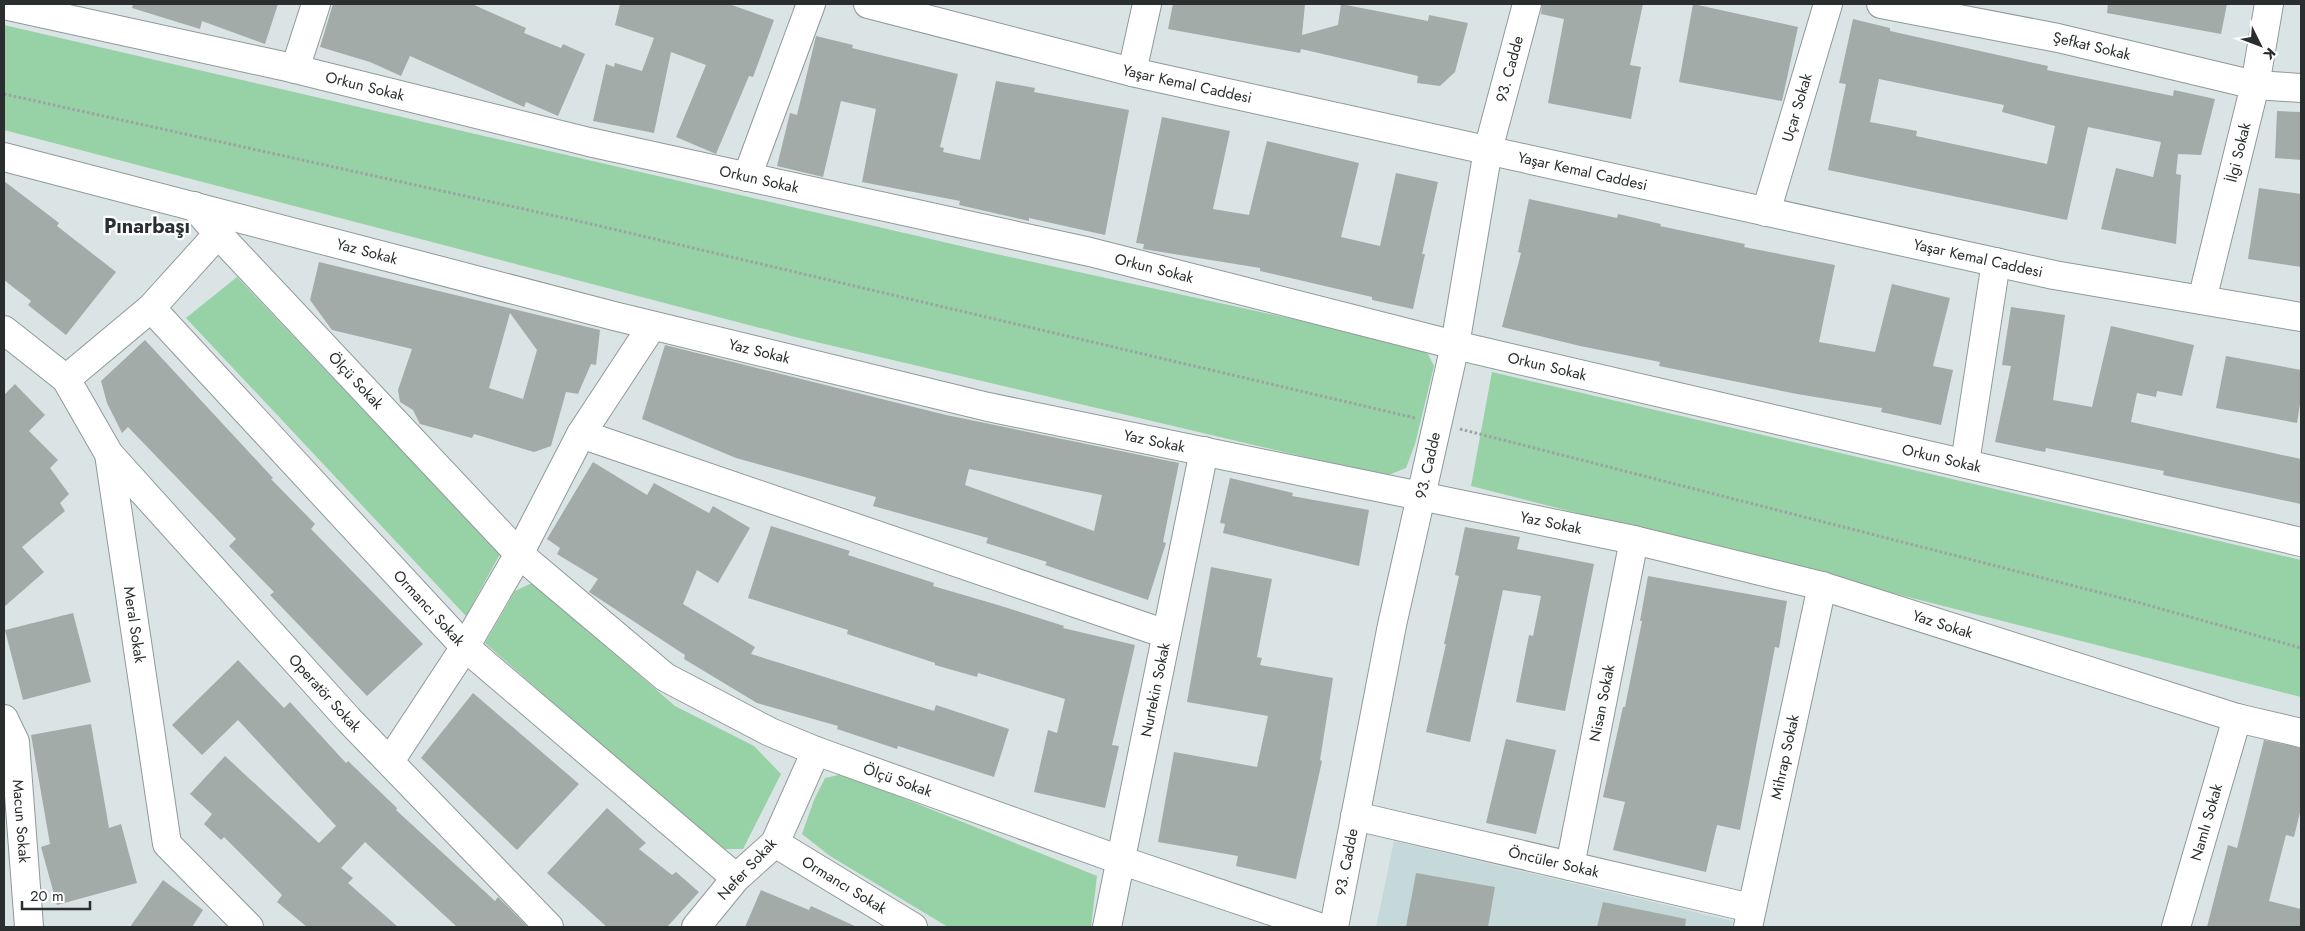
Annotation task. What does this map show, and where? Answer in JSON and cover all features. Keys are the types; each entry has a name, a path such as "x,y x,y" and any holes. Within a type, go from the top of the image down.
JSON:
{"street":[{"path":"295,69 316,4"},
{"path":"747,177 811,4"},
{"name":"Yaşar Kemal Caddesi","path":"868,4 1132,72 2054,275 2301,317"},
{"path":"1132,72 1146,4"},
{"name":"93. Cadde","path":"1334,927 1392,625 1455,345 1488,150 1527,4"},
{"name":"Uçar Sokak","path":"1766,212 1828,4"},
{"name":"Şefkat Sokak","path":"1881,4 2058,38 2255,85 2301,88"},
{"name":"İlgi Sokak","path":"2202,300 2255,85 2269,4"},
{"name":"Orkun Sokak","path":"4,5 295,69 589,142 1090,252 1455,345 2301,542"},
{"name":"Yaz Sokak","path":"4,157 652,326 988,406 1634,540 1822,586 2237,718 2301,733"},
{"name":"Ölçü Sokak","path":"194,206 218,234 519,554 665,677 770,732 816,751 1120,860 1319,927"},
{"path":"66,379 151,308 218,234"},
{"path":"1965,464 1996,262"},
{"name":"Ormancı Sokak","path":"151,308 465,647 736,878"},
{"path":"390,761 465,647 519,554 581,434 652,326"},
{"name":"Meral Sokak","path":"4,330 66,379 109,454 167,844 248,927"},
{"path":"581,434 1166,634"},
{"name":"Nurtekin Sokak","path":"1107,927 1204,451"},
{"name":"Operatör Sokak","path":"109,454 349,720 549,927"},
{"name":"Nisan Sokak","path":"1570,866 1634,540"},
{"name":"Mihrap Sokak","path":"1749,917 1822,586"},
{"name":"Namlı Sokak","path":"2176,927 2237,718"},
{"name":"Macun Sokak","path":"4,719 15,742 29,927"},
{"name":"Nefer Sokak","path":"696,927 736,878 775,842 816,751"},
{"name":"Öncüler Sokak","path":"1356,816 1570,866 1749,917"},
{"name":"Ormancı Sokak","path":"775,842 913,927"}],"path":[{"path":"4,94 577,221 1436,423 2133,600 2301,648"}],"shaded area":[{"path":"1394,841 1733,921 1731,927 1376,927"}],"green space":[{"path":"4,25 978,250 1425,348 1434,366 1415,444 1406,468 1386,476 795,337 4,130"},
{"path":"237,277 500,554 466,616 186,318"},
{"path":"1492,372 2301,560 2301,697 1471,486"},
{"path":"532,583 675,706 754,746 781,774 743,849 720,849 485,643 515,591"},
{"path":"843,774 1097,876 1091,927 948,927 830,856 802,834 814,800 825,778"}],"building":[{"path":"133,4 278,4 265,44 202,21 200,29 132,8"},
{"path":"333,4 472,4 526,28 524,33 561,48 563,44 585,54 558,116 526,102 524,107 410,56 401,76 370,62 320,47"},
{"path":"620,4 729,4 774,20 753,77 749,76 716,154 676,137 706,65 671,52 654,133 593,121 606,64 614,67 615,63 642,71 654,38 615,25"},
{"path":"1173,4 1305,4 1302,35 1338,25 1341,4 1428,21 1429,15 1468,23 1455,72 1440,86 1417,83 1418,76 1301,49 1300,53 1168,29"},
{"path":"1542,4 1643,4 1630,65 1641,67 1631,119 1548,103 1564,19 1541,14"},
{"path":"1693,4 1798,27 1782,101 1679,82"},
{"path":"2108,4 2227,4 2221,34 2107,13"},
{"path":"1853,19 1890,28 1890,31 2048,66 2047,70 2173,96 2174,90 2215,99 2201,155 2178,154 2176,174 2181,175 2176,244 2101,229 2116,168 2153,177 2161,142 2088,127 2067,220 1828,170 1846,84 1839,83","holes":["1879,79 2004,105 2002,112 2055,126 2047,164 1916,136 1917,131 1870,122"]},
{"path":"816,36 853,45 852,48 958,74 940,147 944,148 943,152 980,160 996,81 1035,88 1034,92 1129,110 1105,235 1029,218 1029,221 959,205 960,201 862,182 876,109 841,101 823,177 777,166 790,113 797,115"},
{"path":"2277,111 2301,112 2301,160 2275,158"},
{"path":"1162,117 1230,131 1213,209 1249,215 1267,141 1359,163 1341,237 1380,246 1396,173 1438,182 1422,254 1425,254 1413,309 1372,300 1372,297 1260,271 1260,268 1143,249 1144,244 1136,243"},
{"path":"4,181 59,223 57,226 116,272 66,335 28,305 31,301 4,280"},
{"path":"2259,188 2301,194 2301,267 2248,259"},
{"path":"1529,199 1617,218 1618,214 1661,224 1660,226 1745,244 1744,247 1835,265 1819,342 1875,352 1892,284 1950,298 1933,366 1953,370 1941,425 1881,412 1882,408 1797,394 1659,366 1660,362 1580,346 1502,327 1521,253 1518,252"},
{"path":"319,262 600,330 596,365 591,364 578,394 566,392 551,446 534,452 474,434 472,438 420,424 413,410 400,402 398,390 412,349 332,330 310,300","holes":["510,313 537,350 523,399 489,388"]},
{"path":"2011,307 2065,315 2053,400 2092,407 2111,326 2194,345 2182,396 2157,391 2156,397 2137,393 2131,422 2301,459 2301,504 2163,475 2164,471 2046,448 2045,452 1995,442 2011,366 2002,365"},
{"path":"145,340 273,478 271,479 315,524 311,529 423,644 367,696 270,595 274,592 229,546 236,539 128,427 122,433 107,403 101,381"},
{"path":"665,345 946,415 1179,463 1163,542 1166,543 1148,600 1045,565 1047,562 986,543 988,538 873,506 876,497 736,458 642,419","holes":["969,469 1102,495 1094,531 965,485"]},
{"path":"2226,356 2301,370 2301,398 2297,423 2216,408"},
{"path":"15,384 45,415 29,431 58,460 50,468 69,494 60,503 65,511 22,547 44,572 4,607 4,395"},
{"path":"593,462 647,495 654,483 709,513 713,506 750,528 718,583 697,570 683,604 755,647 751,654 934,711 936,705 1009,729 994,777 898,746 897,749 837,729 838,726 757,703 684,659 685,655 589,592 598,579 557,554 560,548 547,539"},
{"path":"1230,478 1293,493 1292,496 1369,510 1359,566 1223,533 1225,524 1220,523"},
{"path":"771,526 850,551 848,555 934,583 933,586 1064,626 1063,628 1135,645 1112,745 1119,746 1105,808 1034,792 1048,730 1057,733 1065,699 978,673 977,677 935,665 935,663 847,634 848,630 748,598"},
{"path":"1465,527 1520,537 1517,549 1594,564 1565,711 1516,702 1529,635 1533,636 1541,596 1503,590 1470,742 1426,732 1459,576 1455,575"},
{"path":"1211,567 1272,579 1257,657 1262,658 1260,665 1333,678 1320,760 1322,761 1296,879 1236,866 1238,856 1158,842 1174,752 1257,767 1268,716 1187,702"},
{"path":"1648,576 1787,601 1779,648 1775,647 1740,830 1717,825 1706,872 1613,850 1625,802 1603,797 1623,707 1625,707 1642,621 1640,621"},
{"path":"73,613 91,682 23,700 5,630"},
{"path":"238,660 284,708 290,702 346,763 348,761 397,808 396,810 495,901 498,897 528,927 457,927 365,842 341,868 353,878 348,883 398,927 307,927 277,902 282,895 224,837 221,840 204,824 212,814 190,794 225,756 319,843 336,826 238,720 202,755 172,725"},
{"path":"473,693 579,784 517,850 421,758"},
{"path":"91,724 109,828 121,824 137,883 57,905 41,847 50,844 31,735"},
{"path":"1506,739 1556,750 1536,834 1486,823"},
{"path":"2264,740 2301,748 2301,808 2294,837 2286,835 2269,901 2301,909 2301,927 2207,927 2228,845 2237,848"},
{"path":"607,808 646,843 639,849 672,875 676,872 699,892 667,927 607,927 547,873"},
{"path":"1416,873 1495,887 1488,927 1406,927"},
{"path":"163,880 203,910 192,927 130,927"},
{"path":"761,890 809,910 811,906 857,927 745,927"},
{"path":"1603,902 1686,919 1685,927 1597,927"}],"district":[{"name":"Pınarbaşı","path":"147,226"}]}
